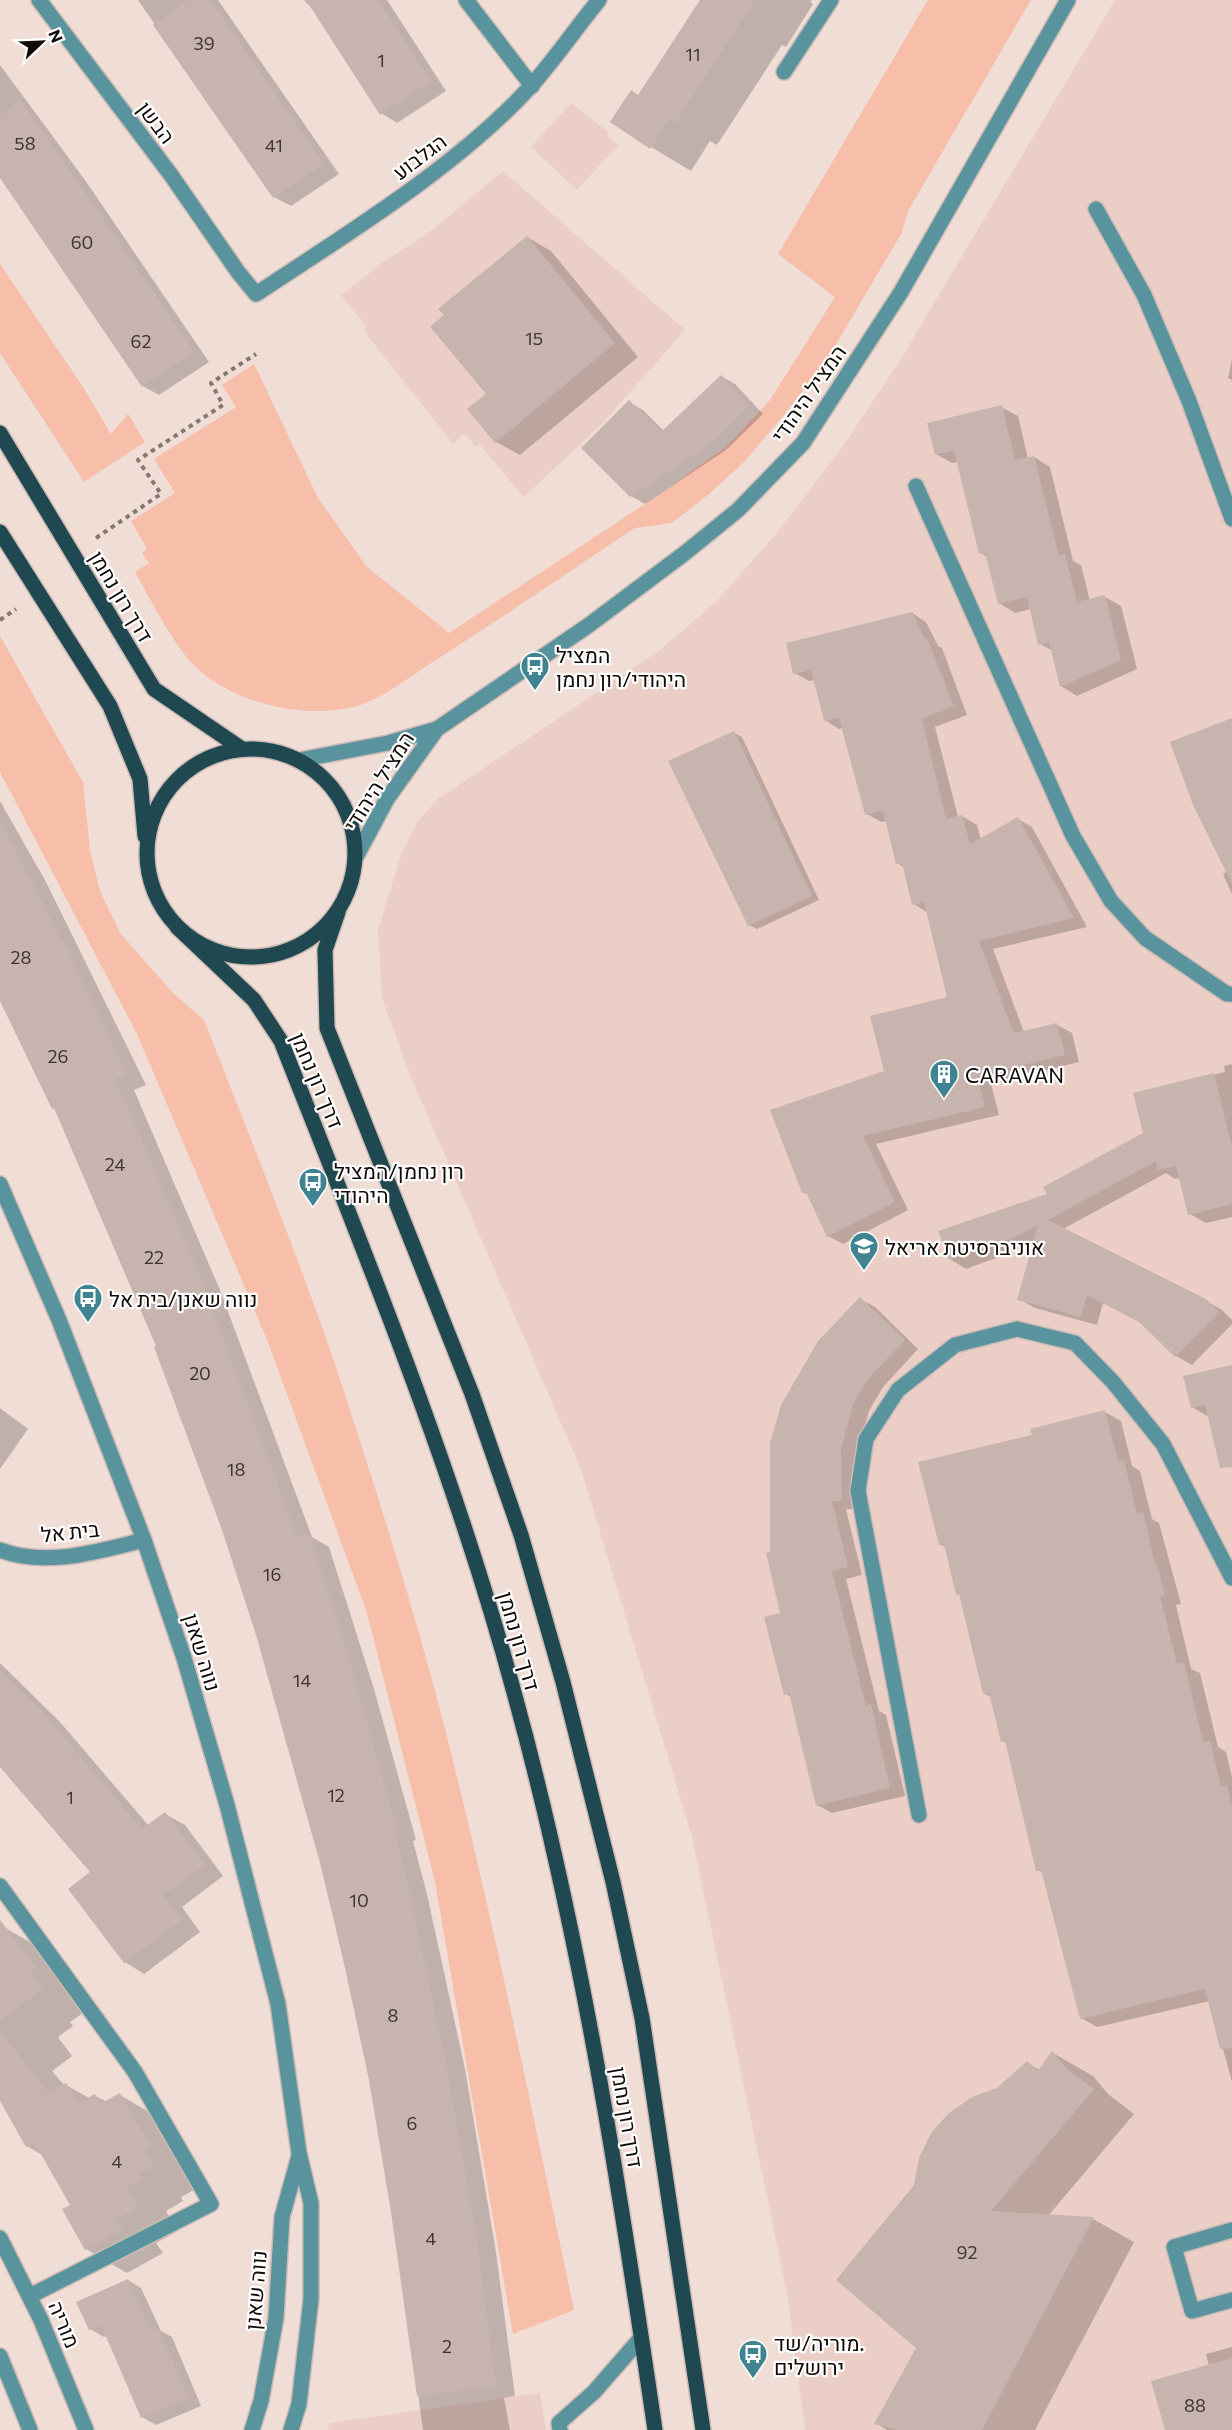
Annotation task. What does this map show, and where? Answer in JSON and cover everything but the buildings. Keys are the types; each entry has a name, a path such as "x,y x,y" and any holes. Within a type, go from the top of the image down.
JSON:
{"main road":[{"name":"דרך רון נחמן","path":"0,433 154,689 242,749"},
{"path":"0,532 110,706 140,779 150,876 160,903 177,927 202,945 231,955 261,957 291,950 317,934 338,912 351,886 356,857 352,827 342,800 322,777 299,760 271,750 242,749 208,758 178,777 158,806 147,841 150,876"},
{"name":"דרך רון נחמן","path":"338,912 325,950 327,1028 472,1394 522,1535 563,1683 613,1882 642,2018 703,2430"},
{"name":"דרך רון נחמן","path":"177,927 254,1000 281,1041 405,1359 474,1557 515,1696 564,1892 590,2019 618,2181 655,2430"}],"street":[{"name":"הבשן","path":"39,0 171,175 238,272"},
{"path":"466,0 531,86"},
{"name":"הגלבוע","path":"238,272 256,294 426,178 483,132 531,86 599,0"},
{"path":"784,72 831,0"},
{"name":"המציל היהודי","path":"299,760 388,743 437,729 589,625 686,553 738,510 803,443 901,292 1068,0"},
{"path":"1096,209 1144,295 1190,401 1232,519"},
{"path":"916,486 1073,836 1111,901 1145,938 1227,994 1232,994"},
{"name":"המציל היהודי","path":"356,857 387,799 437,729"},
{"name":"נווה שאנן","path":"0,1184 59,1320 144,1540 184,1658 227,1805 278,2004 299,2154 311,2203 311,2299 299,2404 291,2430"},
{"path":"919,1815 858,1491 866,1438 898,1390 955,1345 1017,1329 1075,1343 1113,1382 1163,1444 1232,1578"},
{"name":"בית אל","path":"0,1550 12,1555 46,1558 82,1555 144,1540"},
{"path":"0,1886 135,2072 211,2204 30,2296"},
{"name":"נווה שאנן","path":"252,2430 261,2401 276,2318 282,2217 299,2154"},
{"path":"1232,2230 1174,2247 1192,2311 1232,2300"},
{"name":"מוריה","path":"0,2238 30,2296 86,2430"},
{"path":"560,2430 559,2423 594,2392 641,2337"},
{"path":"2,2366 30,2430"}],"path":[{"path":"92,541 161,494 138,460 223,405 211,383 256,354"},
{"path":"0,620 19,607"}],"shaded area":[{"path":"928,0 1031,0 908,211 901,234 828,358 745,461 708,495 672,523 635,528 399,685 357,706 317,711 274,706 233,692 215,682 190,661 164,624 135,572 149,563 142,553 147,549 131,521 175,493 154,459 236,407 222,385 254,364 318,498 366,566 449,633 663,492 726,447 770,400 835,297 778,254"},
{"name":"אוניברסיטת אריאל","path":"1115,0 1232,0 1232,2430 805,2430 787,2293 692,1837 581,1469 410,1075 382,998 378,930 401,855 418,821 438,799 660,650 716,602 776,534 841,449 899,362"},
{"path":"571,103 608,132 607,136 618,145 577,190 531,147"},
{"path":"503,171 685,330 603,423 524,497 479,444 475,447 465,433 453,444 364,331 367,327 341,295 382,263 427,234"},
{"path":"0,264 83,387 111,434 128,414 145,442 84,482 0,353"},
{"path":"0,636 83,782 90,850 100,891 120,933 173,993 204,1020 324,1332 404,1583 445,1729 480,1874 574,2310 513,2334 435,1882 367,1613 268,1342 137,1034 0,772"},
{"path":"540,2393 546,2430 328,2430 329,2423"}],"place":[{"name":"המציל היהודי/רון נחמן","path":"535,692"},
{"name":"CARAVAN","path":"944,1100"},
{"name":"רון נחמן/המציל היהודי","path":"313,1208"},
{"name":"אוניברסיטת אריאל","path":"864,1272"},
{"name":"נווה שאנן/בית אל","path":"88,1324"},
{"name":"מוריה/שד. ירושלים","path":"753,2380"}]}
